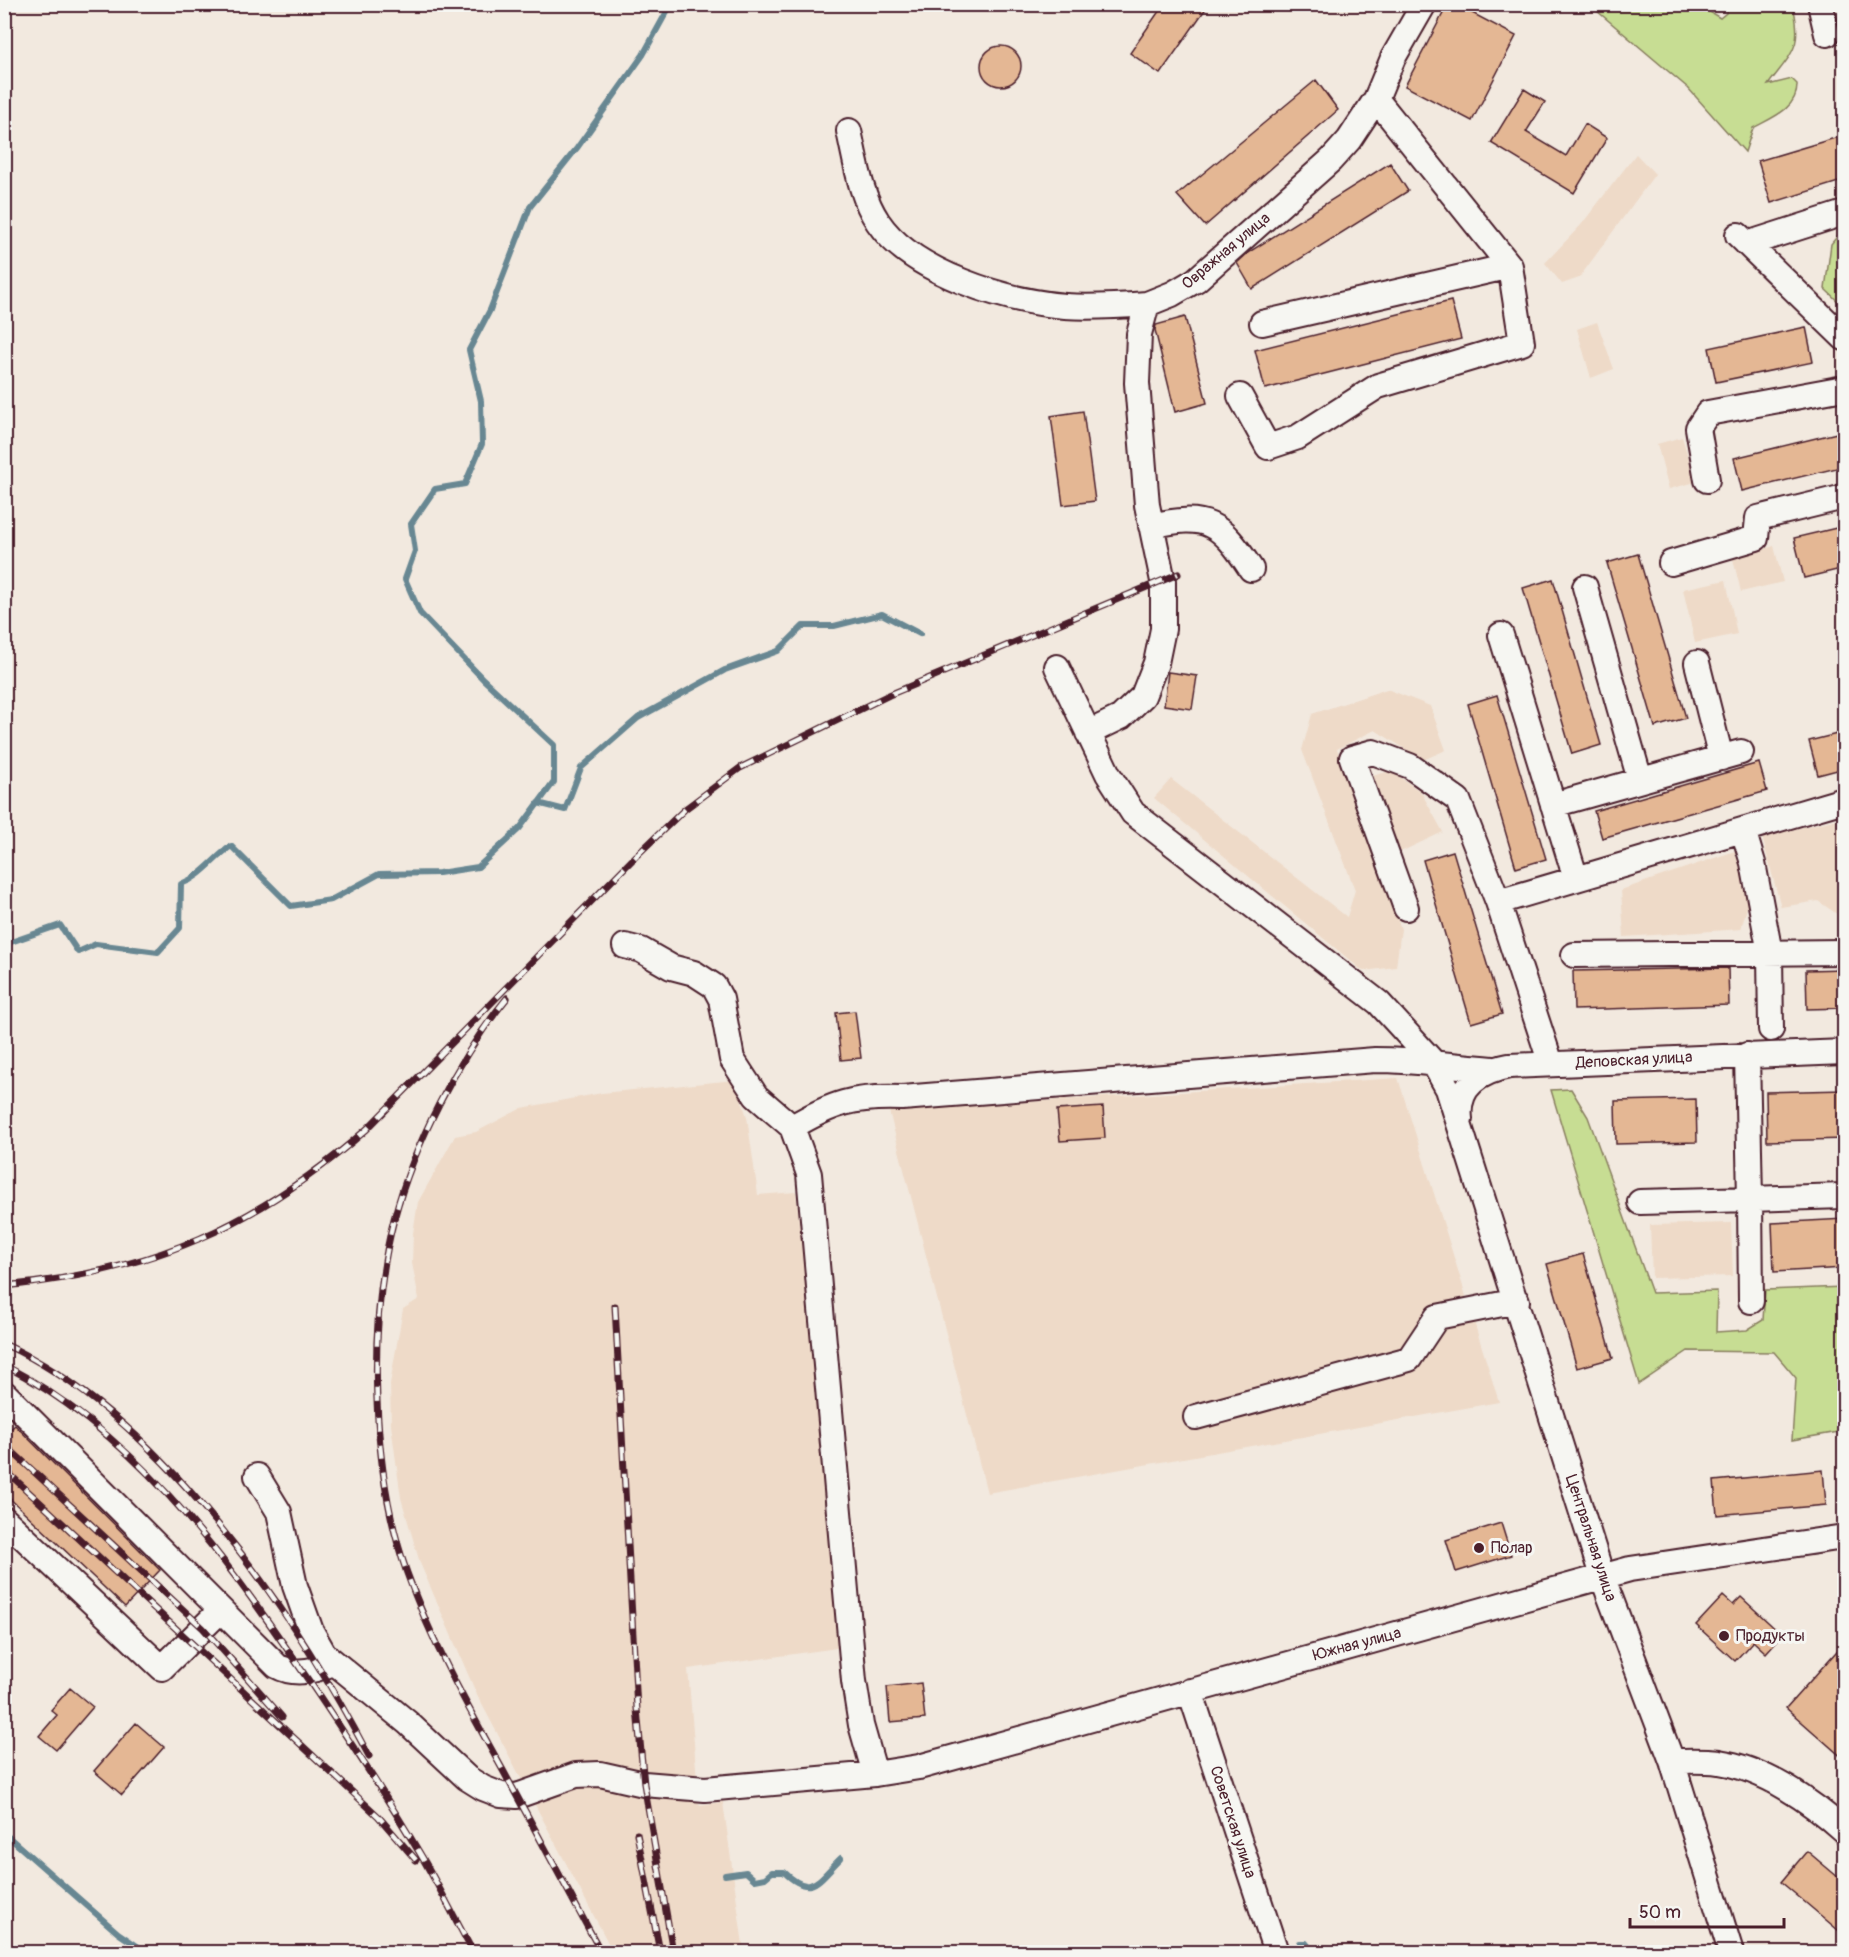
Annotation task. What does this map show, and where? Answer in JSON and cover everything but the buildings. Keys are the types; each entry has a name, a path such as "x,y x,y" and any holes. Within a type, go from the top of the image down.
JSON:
{"street":[{"name":"Овражная улица","path":"1148,304 1196,280 1331,160 1362,122 1376,99 1393,58 1424,4"},
{"path":"1820,4 1827,34"},
{"path":"1240,396 1268,447 1298,437 1378,386 1522,343 1510,266 1376,99"},
{"path":"849,130 866,201 878,223 898,244 918,259 966,282 1014,298 1068,306 1148,304 1139,334 1137,383 1151,526 1163,580 1165,615 1156,663 1143,696 1121,717 1088,733"},
{"path":"1845,213 1742,239 1845,338"},
{"path":"1262,323 1510,266"},
{"path":"1707,480 1698,428 1708,413 1845,388"},
{"path":"1671,563 1756,538 1758,518 1845,497"},
{"path":"1151,526 1190,519 1214,524 1234,543 1251,569"},
{"path":"1585,587 1640,780"},
{"path":"1501,635 1576,879"},
{"path":"1553,806 1731,755 1697,663"},
{"path":"1057,667 1117,790 1133,813 1379,1003 1433,1062 1460,1122"},
{"path":"1406,908 1352,758 1373,752 1410,766 1458,800 1498,902 1551,1064"},
{"path":"1498,902 1845,800"},
{"path":"1743,830 1753,863 1770,953 1771,1029"},
{"path":"625,946 641,950 671,967 694,973 714,986 722,999 732,1059 756,1096 792,1127 809,1174 854,1681 861,1725 875,1774"},
{"path":"1574,955 1845,952"},
{"name":"Деповская улица","path":"1460,1122 1458,1105 1464,1092 1470,1083 1493,1069 1551,1064 1845,1052"},
{"path":"1748,1055 1751,1301"},
{"path":"792,1127 844,1101 862,1097 902,1098 1376,1060 1433,1062 1450,1066 1493,1069"},
{"name":"Центральная улица","path":"1460,1122 1602,1576 1672,1761 1731,1953"},
{"path":"1640,1202 1845,1196"},
{"path":"1196,1417 1409,1359 1437,1317 1516,1300"},
{"path":"5,1396 277,1666 293,1672 319,1669 333,1664"},
{"name":"Южная улица","path":"257,1476 279,1512 289,1565 308,1623 318,1644 333,1664 408,1723 467,1778 501,1795 517,1796 576,1775 600,1774 644,1784 705,1789 875,1774 957,1759 1190,1690 1630,1569 1845,1537"},
{"path":"4,1519 162,1668 221,1610"},
{"name":"Советская улица","path":"1190,1690 1276,1953"},
{"path":"1672,1761 1719,1762 1740,1768 1776,1784 1818,1808 1845,1831"}],"shaded area":[{"path":"1636,154 1655,174 1579,278 1562,284 1545,263 1581,225"},
{"path":"1597,322 1614,369 1591,378 1577,329"},
{"path":"1682,437 1696,482 1669,489 1657,444"},
{"path":"1774,546 1783,582 1741,592 1733,559"},
{"path":"1726,580 1737,634 1695,643 1683,589"},
{"path":"1387,689 1430,706 1446,750 1423,760 1375,730 1337,749 1401,929 1396,967 1363,971 1154,798 1171,779 1347,917 1355,890 1302,750 1312,714"},
{"path":"1391,771 1421,792 1443,832 1396,854 1368,777"},
{"path":"1838,819 1844,823 1844,913 1837,914 1818,901 1781,907 1762,837"},
{"path":"1735,851 1749,900 1741,929 1624,937 1621,890"},
{"path":"1398,1078 1499,1402 987,1493 889,1111"},
{"path":"735,1080 747,1117 758,1195 796,1192 844,1647 688,1669 699,1805 723,1802 744,1952 613,1952 477,1695 420,1563 401,1498 391,1425 390,1384 403,1309 419,1299 412,1263 413,1233 418,1202 455,1136 476,1132 522,1108 602,1093"},
{"path":"1731,1223 1733,1276 1652,1278 1650,1225"}],"green space":[{"path":"1590,5 1664,5 1674,10 1700,6 1720,18 1726,13 1727,5 1793,5 1797,31 1794,48 1768,85 1792,79 1797,84 1793,100 1782,112 1753,128 1745,152 1688,88"},
{"path":"1844,228 1844,307 1825,289 1831,244"},
{"path":"1571,1089 1588,1117 1652,1293 1717,1291 1716,1332 1747,1330 1763,1320 1765,1290 1844,1287 1844,1431 1792,1440 1796,1378 1774,1352 1688,1351 1639,1384 1551,1090"}],"waterway":[{"path":"4,941 8,943 60,925 78,952 96,944 158,952 180,928 181,884 201,872 231,846 291,906 331,900 379,874 439,873 478,867 520,828 554,782 554,745 483,679 420,613 405,579 415,551 411,524 435,489 465,484 482,444 481,401 469,350 490,310 530,207 577,148 643,55 671,4"},
{"path":"538,803 565,810 581,768 638,718 725,670 778,651 803,626 834,626 882,614 920,634"},
{"path":"4,1833 118,1933 146,1952"},
{"path":"725,1875 746,1872 755,1880 765,1878 772,1872 784,1872 801,1884 808,1885 820,1879 841,1858"},
{"path":"1300,1943 1306,1943 1313,1952"}],"railway":[{"path":"4,1286 57,1279 107,1269 154,1256 199,1239 243,1218 326,1163 367,1129 636,856 685,809 740,768 889,695 1178,574"},
{"path":"507,998 471,1047 440,1103 413,1161 394,1219 385,1260 377,1350 380,1444 395,1533 407,1573 428,1625 465,1701 601,1952"},
{"path":"615,1306 637,1709 644,1784 673,1952"},
{"path":"4,1344 61,1376 116,1418 167,1467 216,1522 261,1580 301,1640 338,1699 369,1756"},
{"path":"4,1365 50,1392 93,1423 132,1458 203,1535 266,1619 361,1758 422,1857 473,1952"},
{"path":"4,1444 203,1628 282,1717"},
{"path":"4,1469 378,1816 416,1860"},
{"path":"637,1834 660,1952"}],"place":[{"name":"Полар","path":"1479,1548"},
{"name":"Продукты","path":"1724,1636"}]}
